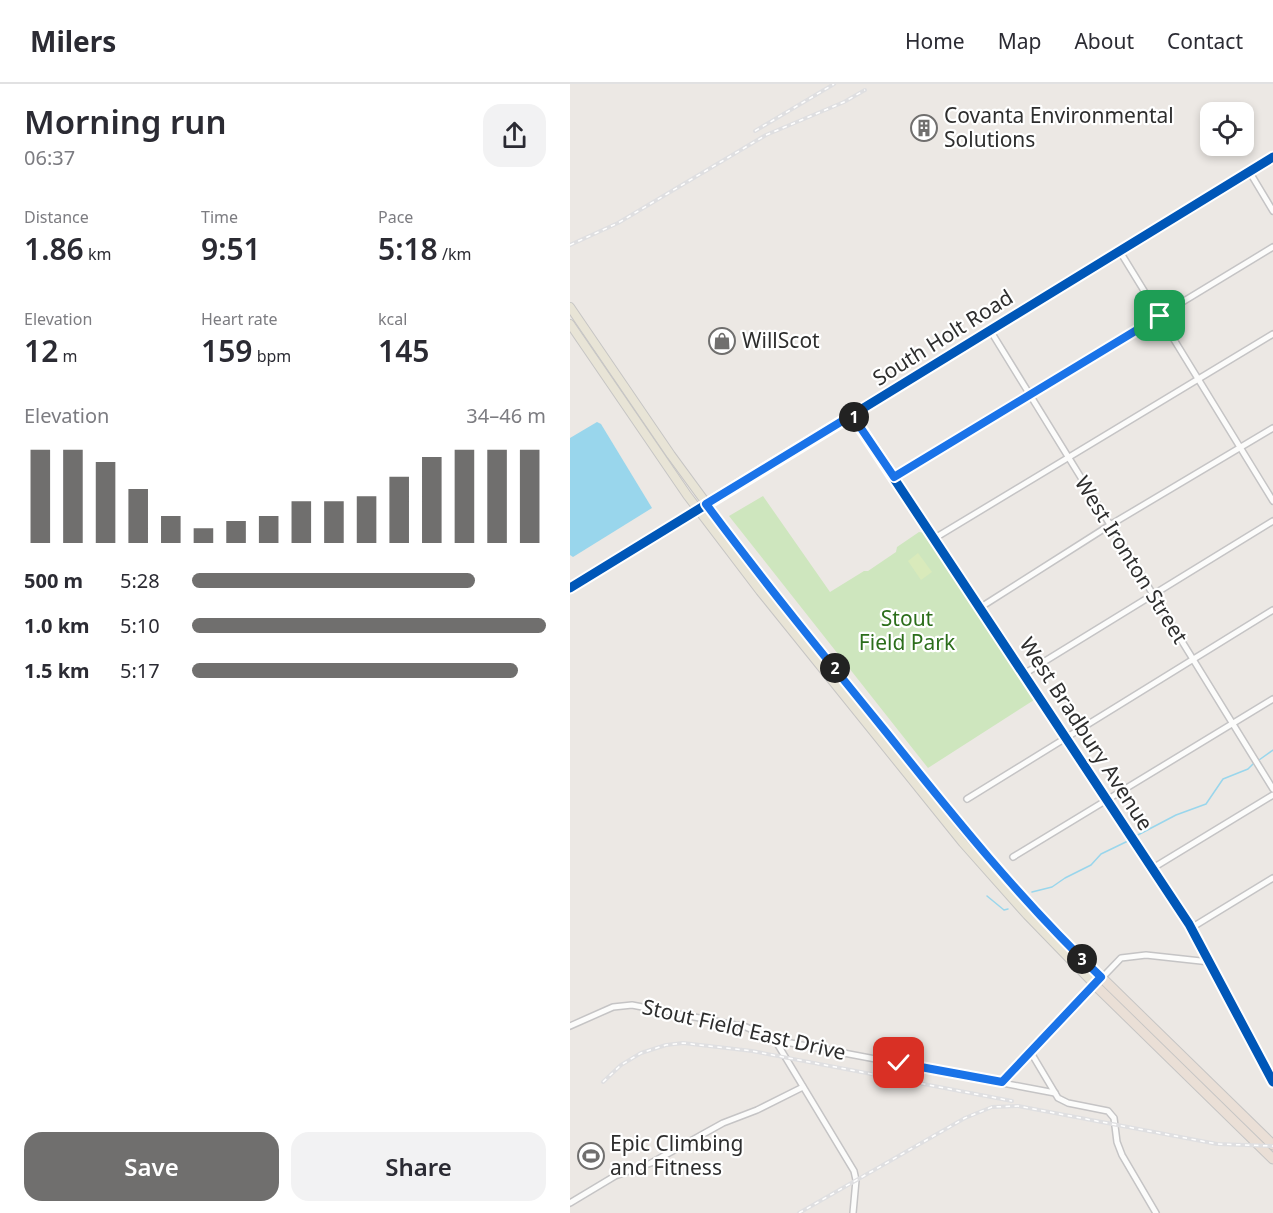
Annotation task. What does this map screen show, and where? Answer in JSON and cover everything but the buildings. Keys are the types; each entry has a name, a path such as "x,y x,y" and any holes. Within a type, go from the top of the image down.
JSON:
{"highway":[{"path":"1098,981 1273,1145"},
{"path":"1098,981 1273,1159"}],"main road":[{"name":"South Holt Road","path":"570,588 1273,157"},
{"path":"570,307 706,504 751,564 972,839 1098,981"},
{"path":"570,324 698,509 767,599 963,843 1027,915 1098,981"}],"street":[{"path":"1249,171 1273,211"},
{"path":"894,477 1273,247"},
{"path":"1119,250 1273,501"},
{"name":"West Ironton Street","path":"990,330 1273,789"},
{"path":"935,538 1273,334"},
{"name":"West Bradbury Avenue","path":"852,415 1108,799 1191,928 1273,1082"},
{"path":"981,607 1110,525 1273,428"},
{"path":"1024,674 1273,521"},
{"path":"967,799 1273,610"},
{"path":"1013,857 1273,699"},
{"path":"1153,868 1273,795"},
{"path":"1191,928 1273,878"},
{"path":"1002,1082 1117,961 1126,956 1155,955 1210,962"},
{"name":"Stout Field East Drive","path":"570,1026 613,1007 632,1005 746,1027 776,1040 1055,1093 1065,1102 1108,1112 1115,1124 1117,1142 1122,1155 1156,1213"},
{"path":"776,1040 854,1171 856,1186 853,1213"},
{"path":"1030,1051 1055,1093"},
{"path":"570,1203 615,1176 647,1165 723,1123 757,1110 803,1087"}],"green space":[{"name":"Stout Field Park","path":"763,496 830,592 864,571 868,571 896,552 897,547 919,532 925,533 1034,700 928,768 729,516"},
{"path":"918,553 932,572 921,580 908,561"}],"water":[{"path":"597,422 601,424 652,508 573,557 570,555 570,438"}],"waterway":[{"path":"1259,760 1273,750"},
{"path":"1134,837 1176,815 1206,804 1223,779 1248,769 1253,764"},
{"path":"1032,892 1052,887 1091,865 1101,854 1130,840"},
{"path":"987,896 1004,910 1008,909"}],"railway":[{"path":"755,131 834,84"},
{"path":"570,245 618,223 766,135 844,102 865,90"},
{"path":"603,1082 621,1065 641,1053 666,1045 683,1043 752,1051 1012,1101"},
{"path":"799,1213 965,1118 992,1107 1018,1106 1217,1144 1273,1146"}],"cycle path":[{"path":"570,588 1273,157"},
{"path":"852,415 1189,924 1273,1082"}],"place":[{"name":"Covanta Environmental Solutions","path":"924,128"},
{"name":"WillScot","path":"722,341"},
{"name":"Epic Climbing and Fitness","path":"591,1156"}],"route":[{"path":"899,1063 1002,1082 1101,977 1056,933 972,839 751,564 706,504 852,415 894,477 1160,316"}]}
